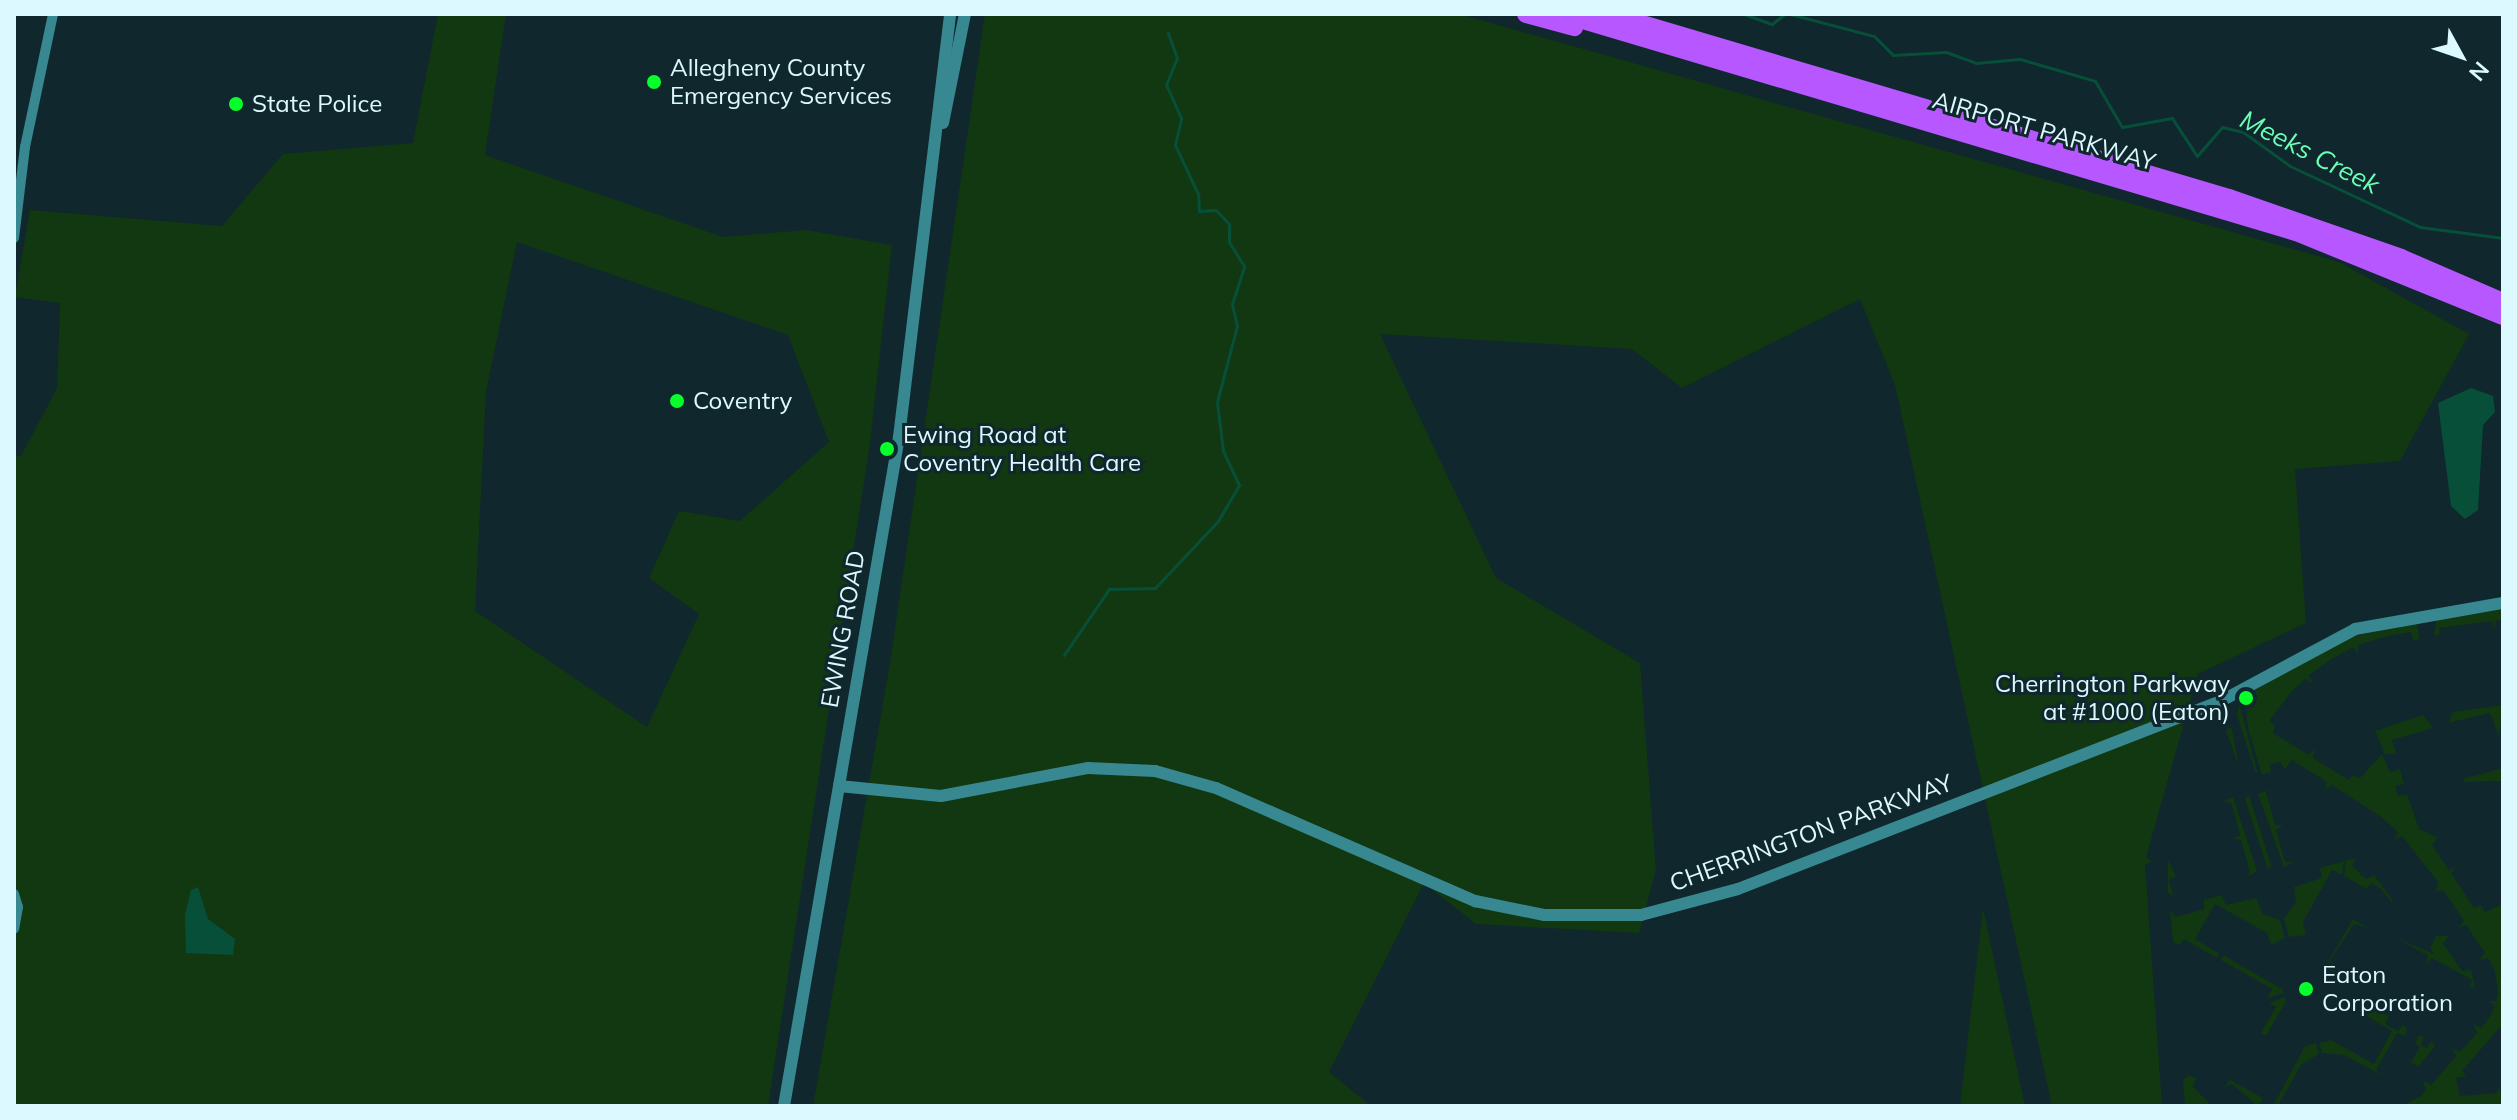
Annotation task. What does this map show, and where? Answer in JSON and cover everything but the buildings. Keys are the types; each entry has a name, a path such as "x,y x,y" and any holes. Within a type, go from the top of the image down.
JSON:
{"highway":[{"path":"1526,14 1691,54"},
{"name":"AIRPORT PARKWAY","path":"1563,14 2283,228 2503,316"},
{"name":"AIRPORT PARKWAY","path":"1608,14 2229,198 2401,258 2503,302"}],"street":[{"path":"14,238 25,147 53,14"},
{"name":"EWING ROAD","path":"935,158 939,72 950,14"},
{"name":"EWING ROAD","path":"784,1106 899,437 935,158 965,14"},
{"name":"CHERRINGTON PARKWAY","path":"839,786 941,796 1088,768 1155,771 1216,788 1475,901 1544,915 1626,917 1738,889 2221,701 2355,629 2503,603"},
{"path":"14,894 18,907 14,929"}],"shaded area":[{"path":"438,14 506,14 485,155 723,237 806,230 892,245 870,443 768,1106 14,1106 14,457 21,456 57,388 60,303 15,297 30,210 222,226 283,154 413,143","holes":["517,242 788,335 829,442 740,521 679,511 649,578 699,614 647,727 475,611 486,392"]},
{"path":"985,14 1459,14 2339,262 2469,334 2400,461 2295,469 2306,623 2198,674 2146,857 2152,862 2145,864 2162,1106 2052,1106 1895,385 1860,299 1682,388 1632,349 1380,334 1496,578 1640,663 1656,870 1639,933 1476,924 1424,883 1329,1072 1371,1106 813,1106 890,663"},
{"path":"2471,388 2493,396 2495,412 2483,425 2478,510 2465,519 2451,506 2438,403"},
{"path":"2503,608 2503,620 2496,621 2495,629 2492,621 2440,628 2439,636 2434,635 2436,619"},
{"path":"2417,623 2419,639 2413,640 2411,632 2388,636 2358,645 2358,654 2353,647 2332,659 2309,675 2313,683 2305,679 2292,691 2269,721 2275,726 2273,733 2309,755 2315,749 2313,758 2349,780 2353,775 2360,778 2382,754 2390,772 2400,769 2404,784 2395,786 2398,796 2407,794 2419,829 2438,838 2432,845 2449,870 2456,867 2451,873 2474,908 2481,905 2485,912 2503,904 2503,1024 2462,1071 2467,1076 2456,1078 2460,1096 2497,1093 2499,1086 2503,1106 2401,1106 2421,1096 2426,1090 2423,1081 2431,1085 2456,1056 2452,1048 2460,1052 2477,1033 2473,1024 2481,1028 2489,1018 2495,1006 2488,1001 2496,1001 2498,993 2495,971 2488,958 2479,960 2485,953 2466,925 2458,928 2464,921 2443,890 2435,892 2438,882 2402,836 2394,840 2398,832 2332,785 2325,790 2327,782 2292,760 2285,769 2280,762 2270,764 2271,772 2262,775 2248,728 2245,696 2346,638"},
{"path":"2239,702 2257,771 2256,774 2237,715"},
{"path":"2503,705 2499,736 2490,713 2448,723 2453,712"},
{"path":"2423,715 2433,728 2392,740 2396,754 2385,754 2375,731"},
{"path":"2228,727 2232,729 2239,767 2226,731"},
{"path":"2503,768 2503,781 2464,782 2463,779"},
{"path":"2273,788 2266,792 2275,825 2283,825 2276,830 2285,862 2294,862 2284,867 2258,794"},
{"path":"2249,795 2271,865 2268,870 2245,799"},
{"path":"2233,797 2257,871 2245,878 2250,872 2241,840 2232,839 2240,835 2231,802 2222,802"},
{"path":"2355,859 2352,866 2366,879 2374,875 2393,904 2381,889 2371,883 2367,889 2344,876 2346,860"},
{"path":"2168,860 2176,876 2169,880 2173,894 2180,897 2168,893"},
{"path":"2344,861 2342,875 2332,870 2303,922 2306,935 2289,937 2284,919 2296,902 2294,887 2322,878 2320,868"},
{"path":"198,887 208,919 235,939 233,955 186,953 185,914 191,890"},
{"path":"2222,895 2226,905 2256,898 2263,914 2280,920 2285,938 2271,945 2267,933 2215,904 2195,939 2220,954 2217,958 2184,939 2179,945 2173,942 2170,910 2176,917 2204,909 2204,900"},
{"path":"1983,908 2025,1106 1960,1106"},
{"path":"2353,919 2366,927 2354,924 2330,961 2342,970 2346,984 2337,985 2324,969"},
{"path":"2436,936 2449,936 2443,943 2462,971 2471,970 2475,987 2470,988 2472,980 2432,958 2426,964 2428,956 2398,939 2434,954 2430,948"},
{"path":"2223,955 2284,993 2267,998 2272,989 2221,960"},
{"path":"2285,997 2286,1001 2266,1036 2261,1033 2276,1007 2269,1003"},
{"path":"2366,1004 2389,1016 2385,1024 2398,1031 2403,1025 2407,1028 2405,1036 2397,1033 2376,1070 2383,1076 2344,1055 2322,1053 2319,1043 2331,1040 2374,1064 2392,1031 2361,1013"},
{"path":"2419,1035 2424,1037 2421,1045 2427,1048 2432,1041 2435,1046 2418,1067 2411,1062 2420,1047 2415,1043"},
{"path":"2316,1043 2319,1054 2301,1065 2278,1106 2273,1106 2305,1046"},
{"path":"2189,1075 2197,1079 2192,1086 2212,1106 2185,1106 2183,1080"},
{"path":"2230,1080 2263,1098 2258,1106 2232,1084 2224,1087"}],"waterway":[{"name":"Meeks Creek","path":"1744,14 1772,24 1785,14"},
{"name":"Meeks Creek","path":"1790,14 1874,36 1893,55 1946,52 1976,63 2020,59 2095,81 2122,127 2172,118 2197,156 2222,127 2243,132 2290,166 2420,227 2503,238"},
{"path":"1064,655 1109,589 1155,588 1218,521 1239,485 1223,451 1217,402 1237,326 1232,304 1244,266 1229,242 1229,224 1216,210 1199,211 1198,194 1175,145 1181,118 1166,85 1177,58 1168,33"}],"place":[{"name":"Allegheny County Emergency Services","path":"654,82"},
{"name":"State Police","path":"236,104"},
{"name":"Coventry","path":"677,401"},
{"name":"Ewing Road at Coventry Health Care","path":"887,449"},
{"name":"Cherrington Parkway at #1000 (Eaton)","path":"2246,698"},
{"name":"Eaton Corporation","path":"2306,989"}]}
